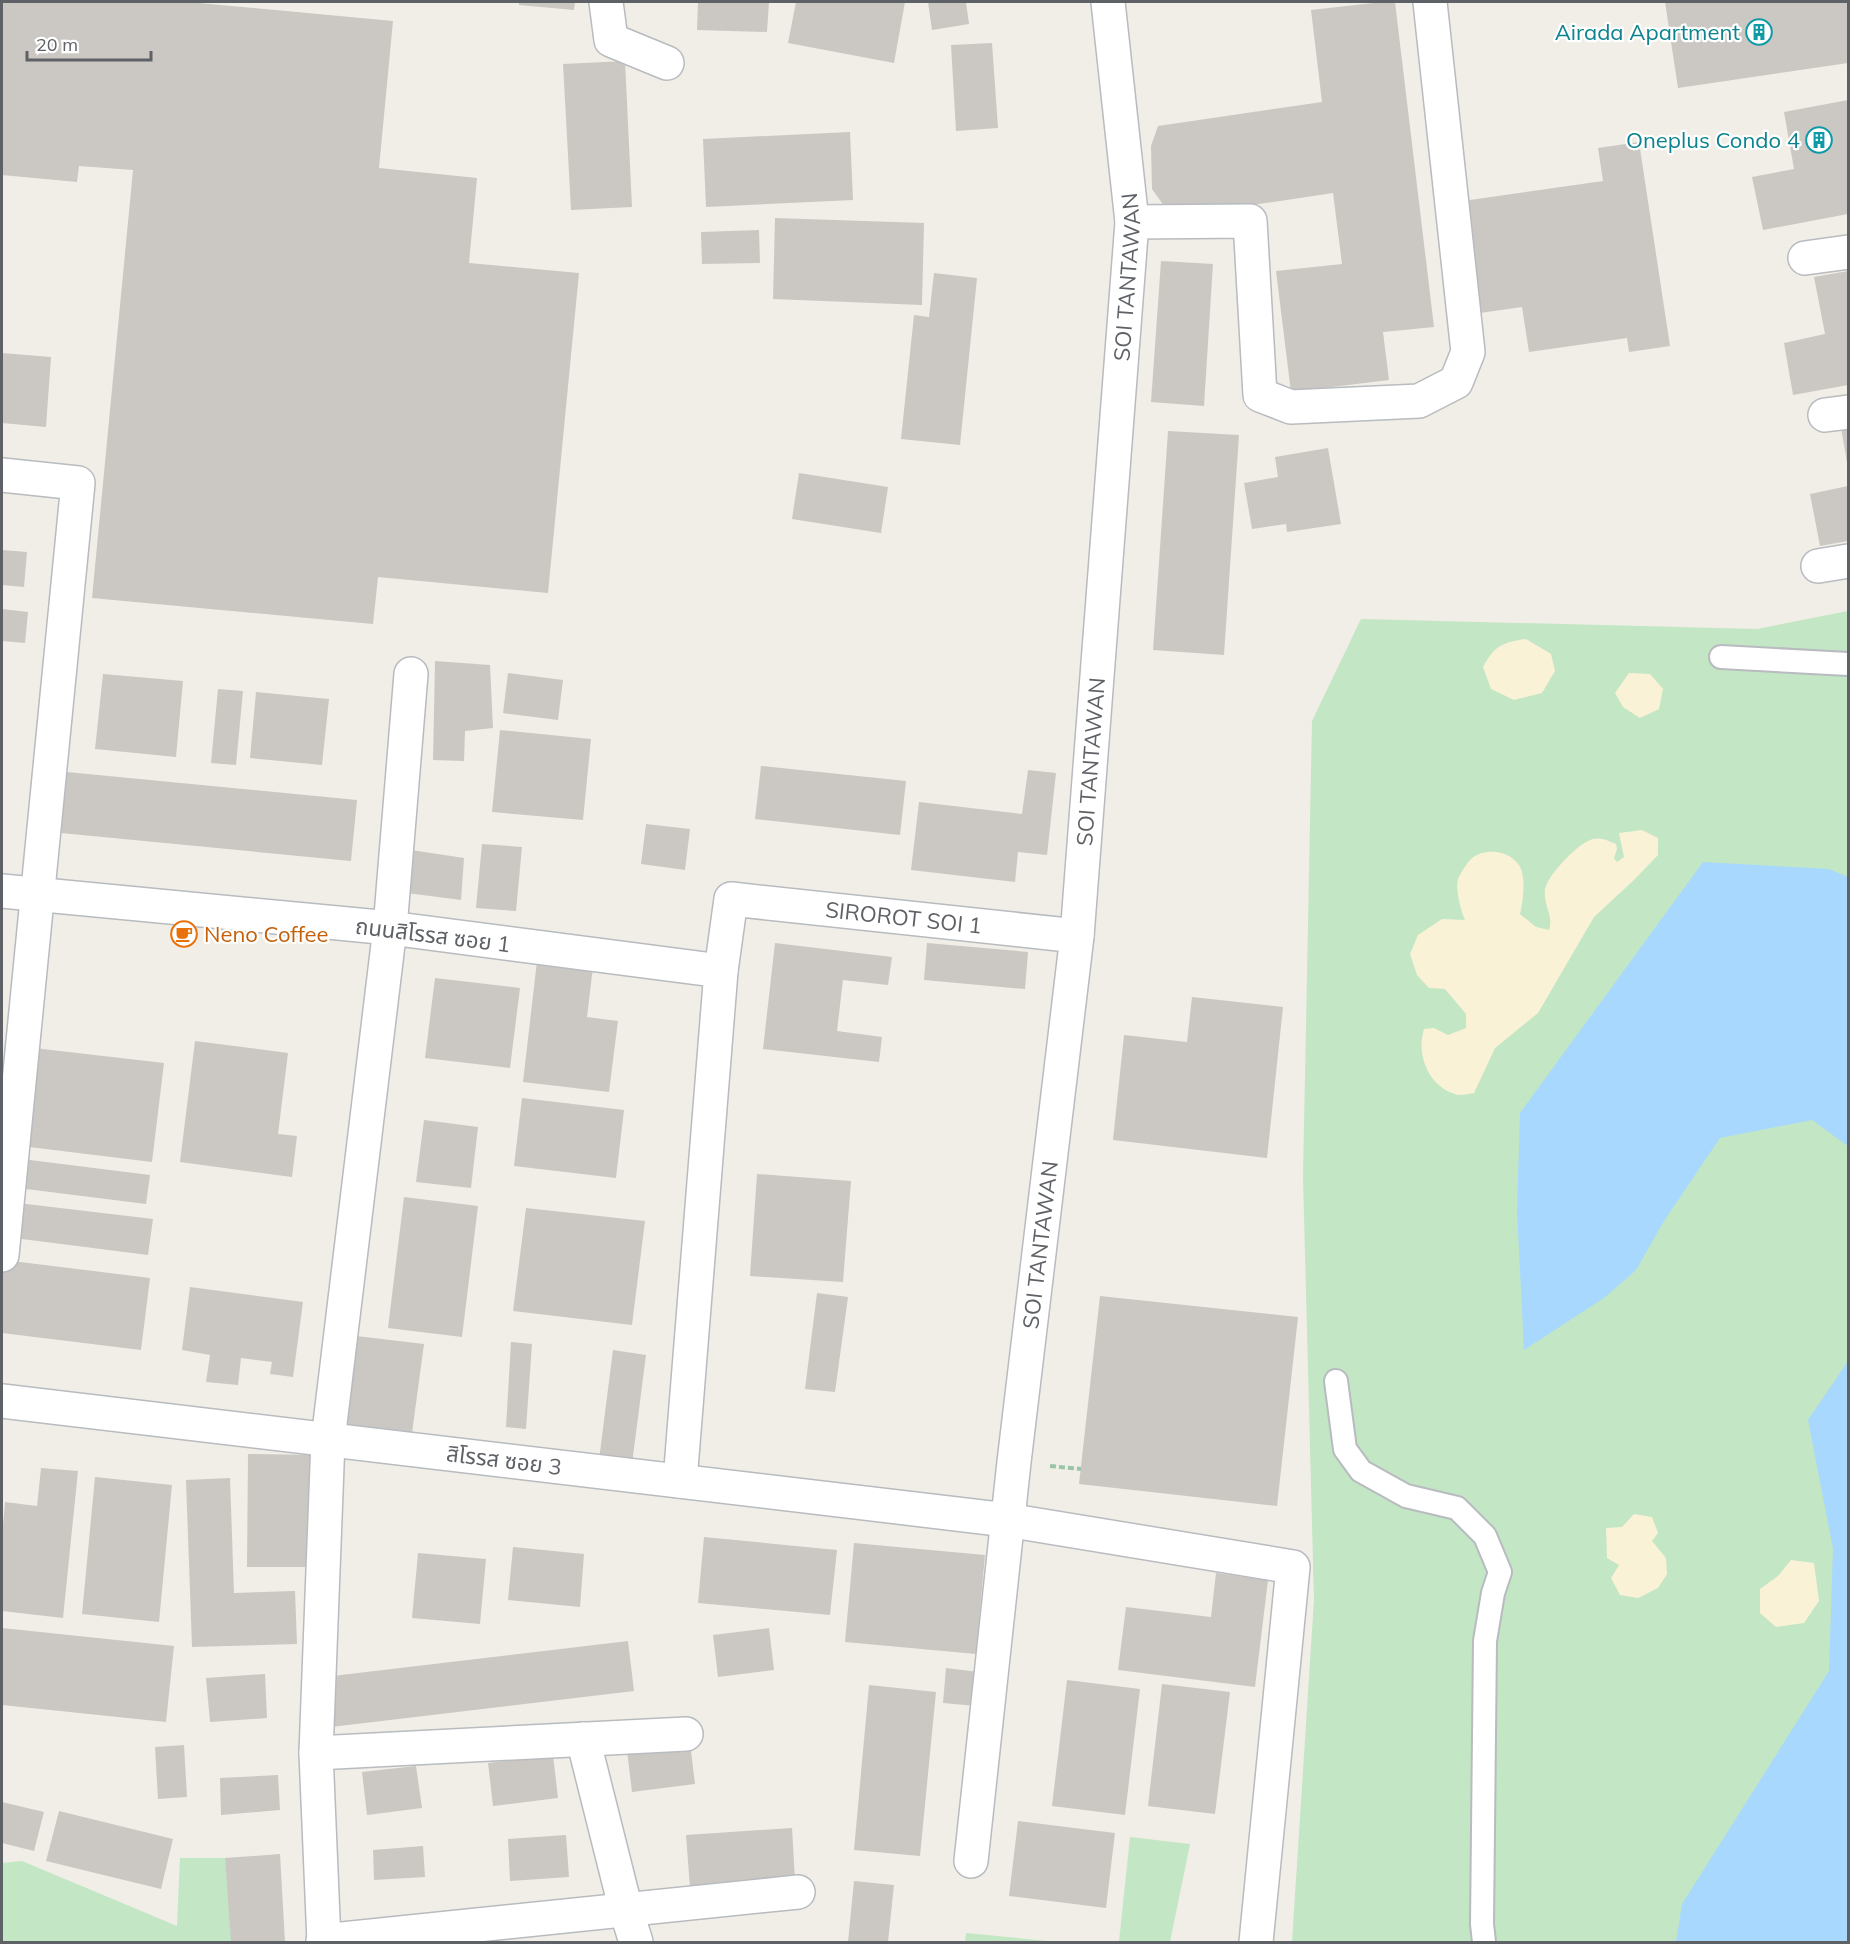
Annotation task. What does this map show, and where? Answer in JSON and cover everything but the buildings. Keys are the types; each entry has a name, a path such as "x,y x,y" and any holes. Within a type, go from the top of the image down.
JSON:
{"street":[{"path":"606,2 611,40 668,63"},
{"name":"SOI TANTAWAN","path":"971,1861 1007,1520 1077,936 1132,222 1108,2"},
{"path":"1132,222 1250,221 1260,395 1291,407 1419,401 1456,382 1468,352 1430,2"},
{"path":"1805,258 1848,252"},
{"path":"2,475 78,483 2,1255"},
{"path":"411,674 390,928 328,1440 316,1753 324,1942 798,1892"},
{"name":"ถนนสิโรรส ซอย 1","path":"2,891 390,928 721,972"},
{"name":"SIROROT SOI 1","path":"721,972 731,899 1077,936"},
{"path":"680,1481 721,972"},
{"name":"สิโรรส ซอย 3","path":"2,1401 1007,1520 1293,1567 1256,1942"},
{"path":"316,1753 686,1734"},
{"path":"583,1739 636,1942"}],"lane":[{"path":"1721,657 1848,664"},
{"path":"1336,1381 1345,1449 1361,1471 1406,1496 1457,1508 1485,1536 1500,1572 1493,1593 1485,1641 1482,1924 1484,1942"}],"green space":[{"path":"1848,611 1848,1942 1292,1942 1314,1600 1303,1177 1312,721 1361,619 1757,629"},
{"path":"1130,1837 1190,1844 1170,1942 1119,1942"},
{"path":"180,1858 225,1858 233,1942 2,1942 2,1863 22,1861 177,1926"},
{"path":"966,1933 1058,1942 965,1942"}],"sand":[{"path":"1526,639 1551,654 1555,671 1542,693 1514,700 1491,689 1483,667 1491,654 1500,646"},
{"path":"1629,673 1650,674 1663,689 1659,709 1640,718 1623,707 1615,693"},
{"path":"1642,830 1658,838 1658,855 1594,917 1538,1013 1495,1048 1474,1093 1457,1095 1438,1084 1431,1077 1423,1058 1424,1029 1434,1028 1448,1035 1466,1028 1466,1014 1445,989 1429,988 1417,975 1410,954 1418,935 1442,919 1465,920 1457,883 1469,861 1477,855 1492,852 1514,859 1523,877 1520,914 1536,927 1549,930 1550,920 1545,889 1565,860 1587,841 1599,839 1616,844 1614,858 1617,862 1624,857 1619,833"},
{"path":"1634,1514 1652,1517 1658,1533 1652,1541 1666,1558 1667,1574 1658,1588 1638,1598 1620,1595 1611,1578 1619,1565 1607,1558 1606,1528 1622,1527"},
{"path":"1791,1560 1814,1563 1819,1601 1804,1623 1776,1627 1760,1613 1760,1589 1778,1576"}],"water":[{"path":"1703,862 1829,869 1848,877 1848,1146 1812,1120 1720,1138 1664,1221 1636,1270 1604,1298 1524,1350 1517,1211 1520,1113"},
{"path":"1848,1361 1848,1942 1676,1942 1682,1904 1829,1671 1833,1549 1808,1420"}],"place":[{"name":"Airada Apartment","path":"1759,32"},
{"name":"Oneplus Condo 4","path":"1819,140"},
{"name":"Neno Coffee","path":"184,934"}]}
